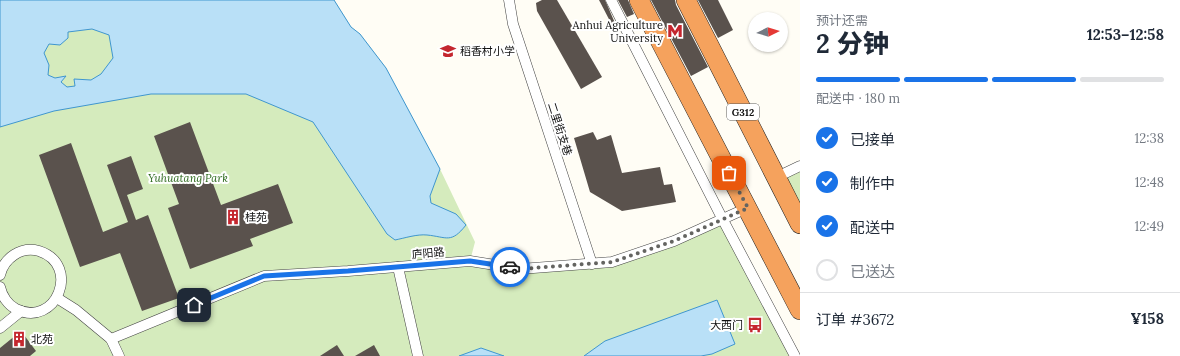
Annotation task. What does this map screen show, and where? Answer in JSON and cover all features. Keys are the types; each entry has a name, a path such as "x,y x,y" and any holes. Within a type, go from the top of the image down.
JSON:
{"highway":[{"path":"639,0 800,310"},
{"name":"G312","path":"686,0 780,176 800,224"}],"street":[{"name":"二里街支巷","path":"509,0 514,24 592,264"},
{"path":"611,0 723,220 796,356"},
{"path":"693,0 780,176 800,206"},
{"path":"780,176 800,166"},
{"name":"庐阳路","path":"111,339 264,276 470,261 520,269 612,262 667,244 748,208"},
{"path":"0,275 1,270 7,260 15,254 24,250 35,250 44,253 53,259 59,268 62,278 61,288 57,298 50,306 42,311 31,313 12,307 5,299 0,288"},
{"path":"398,267 418,356"},
{"path":"57,298 76,310 111,339 119,356"},
{"path":"0,328 21,311"}],"green space":[{"name":"Yuhuatang Park","path":"0,0 334,0 351,27 360,34 386,68 440,169 475,242 470,261 520,269 612,262 723,220 795,356 0,356"},
{"path":"800,166 800,206 783,174"}],"water":[{"path":"0,0 334,0 351,27 360,34 386,68 440,169 430,196 431,203 456,214 466,225 456,235 448,238 423,235 395,240 387,234 313,122 246,94 151,94 54,111 0,127","holes":["92,29 109,35 113,58 101,74 91,80 74,79 75,86 67,87 61,82 66,76 55,78 48,75 49,65 44,53 49,44 60,45 68,38 68,32"]},
{"path":"717,300 735,344 712,354 701,356 584,356 605,341"},
{"path":"481,348 504,356 459,356"}],"building":[{"path":"542,0 557,0 602,77 581,89 537,11 536,3"},
{"path":"599,0 605,0 615,23 612,25"},
{"path":"618,0 628,0 634,14 627,17"},
{"path":"651,0 675,0 676,5 708,67 691,76"},
{"path":"698,0 718,0 733,30 718,38"},
{"path":"190,122 221,205 278,184 293,223 250,239 253,246 190,269 168,208 179,204 154,136"},
{"path":"593,132 597,140 611,135 622,173 660,167 664,185 672,184 676,202 622,211 590,192 574,138"},
{"path":"71,143 103,232 128,222 107,165 131,156 143,189 127,195 136,220 148,215 179,298 142,311 120,253 80,267 39,155"},
{"name":"北苑","path":"21,331 36,351 30,356 0,356 0,348"},
{"path":"337,345 344,356 320,356"},
{"path":"374,345 380,356 355,356"}],"way so far":[{"path":"510,267 520,269 612,262 674,241 748,208 729,173"}],"place":[{"name":"Anhui Agriculture University","path":"675,31"},
{"name":"稻香村小学","path":"448,51"},
{"name":"桂苑","path":"233,217"},
{"name":"大西门","path":"755,325"},
{"name":"北苑","path":"19,339"}],"route":[{"path":"194,305 264,276 470,261 510,267"}]}
